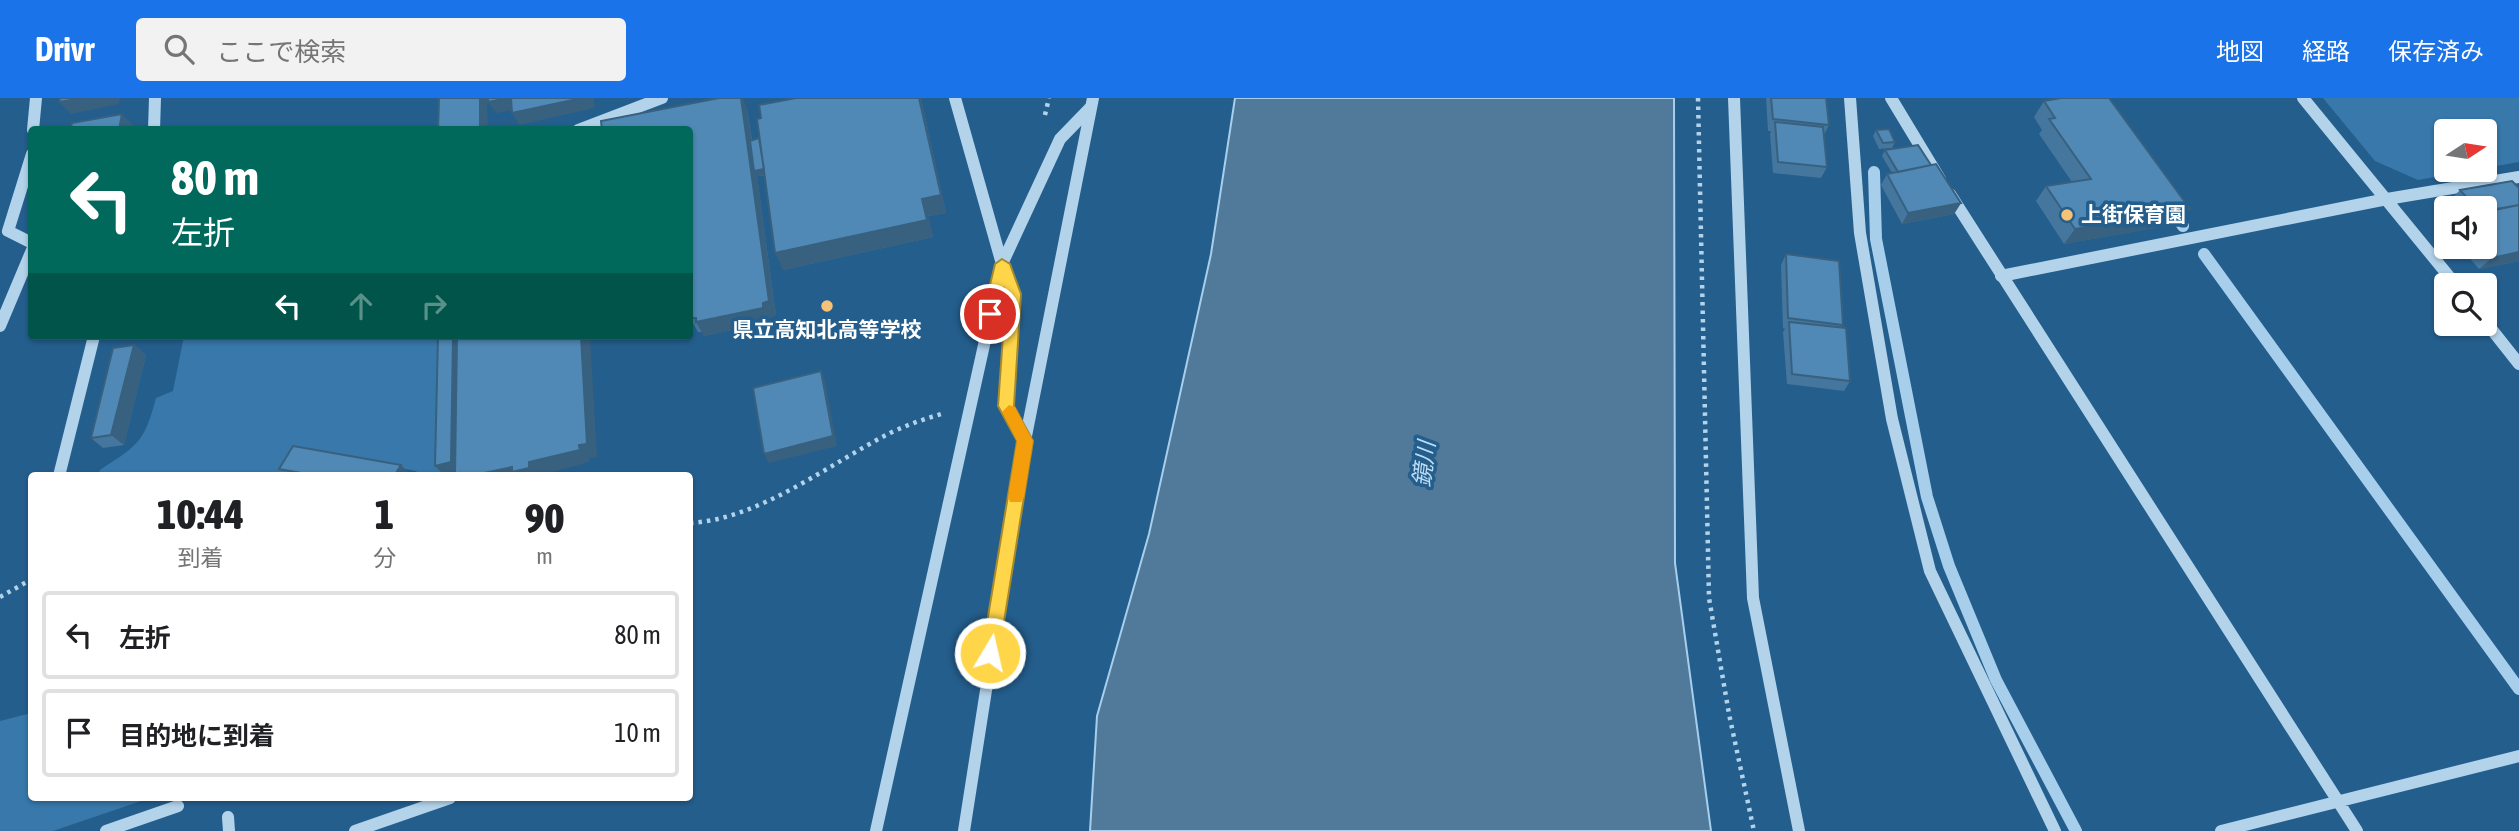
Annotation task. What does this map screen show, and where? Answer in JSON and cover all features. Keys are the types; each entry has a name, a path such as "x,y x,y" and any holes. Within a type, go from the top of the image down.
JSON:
{"street":[{"path":"33,126 36,98"},
{"path":"154,126 155,98"},
{"path":"588,126 662,98"},
{"path":"956,98 1002,264 1013,294 1006,406 1025,441"},
{"path":"1734,98 1753,598 1799,831"},
{"path":"1850,98 1860,233 1892,419 1930,571 2055,831"},
{"path":"1891,98 2001,275 2357,831"},
{"path":"2302,98 2446,273"},
{"path":"876,831 1002,264 1060,139 1092,102"},
{"path":"964,831 1025,441 1092,102"},
{"path":"28,165 4,231 28,241"},
{"path":"2001,275 2387,199 2519,177"},
{"path":"0,326 28,260"},
{"path":"2497,336 2519,364"},
{"path":"60,472 93,340"},
{"path":"2221,831 2519,756"},
{"path":"355,831 441,801"},
{"path":"107,831 178,806"}],"path":[{"path":"1698,98 1709,598 1728,713 1754,831"},
{"path":"693,523 704,525 765,501 892,432 940,414 967,412"},
{"path":"0,597 28,581"}],"shaded area":[{"path":"2323,98 2519,98 2519,162 2497,166 2497,119 2434,119 2434,177 2418,180 2375,161"},
{"path":"183,340 446,340 441,472 417,472 374,463 296,457 287,472 99,472 138,442 148,425 156,398 173,391"},
{"path":"28,714 28,801 141,801 53,831 0,831 0,721"}],"water":[{"name":"鏡川","path":"1235,98 1674,98 1675,563 1711,831 1090,831 1097,716 1149,534 1211,254"}],"building":[{"path":"60,98 82,98 59,102"},
{"path":"439,98 480,98 480,126 438,126"},
{"path":"488,98 508,98 488,102"},
{"path":"511,98 582,98 512,113"},
{"path":"719,98 741,98 769,301 763,303 763,308 696,322 696,318 693,318 693,126 602,126 601,121"},
{"path":"796,98 919,98 941,195 922,199 927,220 775,253 757,119 761,118 759,105"},
{"path":"1771,98 1826,98 1829,125 1773,119"},
{"path":"2061,98 2109,98 2190,209 2075,229 2046,186 2091,179 2049,119 2055,118 2044,101"},
{"path":"122,114 120,126 71,126 72,123"},
{"path":"1775,122 1823,127 1827,167 1778,162"},
{"path":"1889,129 1895,142 1883,143 1876,130"},
{"path":"759,138 764,169 754,171 750,141"},
{"path":"1918,145 1931,165 1898,172 1885,150"},
{"path":"1936,164 1961,203 1908,213 1887,174"},
{"path":"2512,181 2519,188 2519,205 2497,209 2497,196 2465,196 2460,190"},
{"path":"2519,205 2519,252 2497,257 2497,210"},
{"path":"1786,254 1839,261 1843,325 1788,318"},
{"path":"1789,322 1846,328 1850,381 1792,374"},
{"path":"438,340 453,340 451,462 435,466"},
{"path":"457,340 581,340 587,444 579,445 580,450 529,462 529,468 512,472 512,467 489,472 455,472"},
{"path":"134,345 111,435 91,438 113,348"},
{"path":"821,371 833,436 764,454 753,388"},
{"path":"293,446 401,465 397,472 296,472 279,469"}],"waterway":[{"path":"1874,172 1876,239 1927,497 1949,566 1996,680 2076,831"},
{"path":"2171,209 2183,226"},
{"path":"2204,254 2519,689"}],"slow traffic":[{"path":"1009,412 1025,441 1016,497"}],"place":[{"name":"上街保育園","path":"2067,215"},
{"name":"県立高知北高等学校","path":"827,306"}],"route":[{"path":"990,314 1002,264 1013,294 1006,406 1025,441 990,653"}]}
